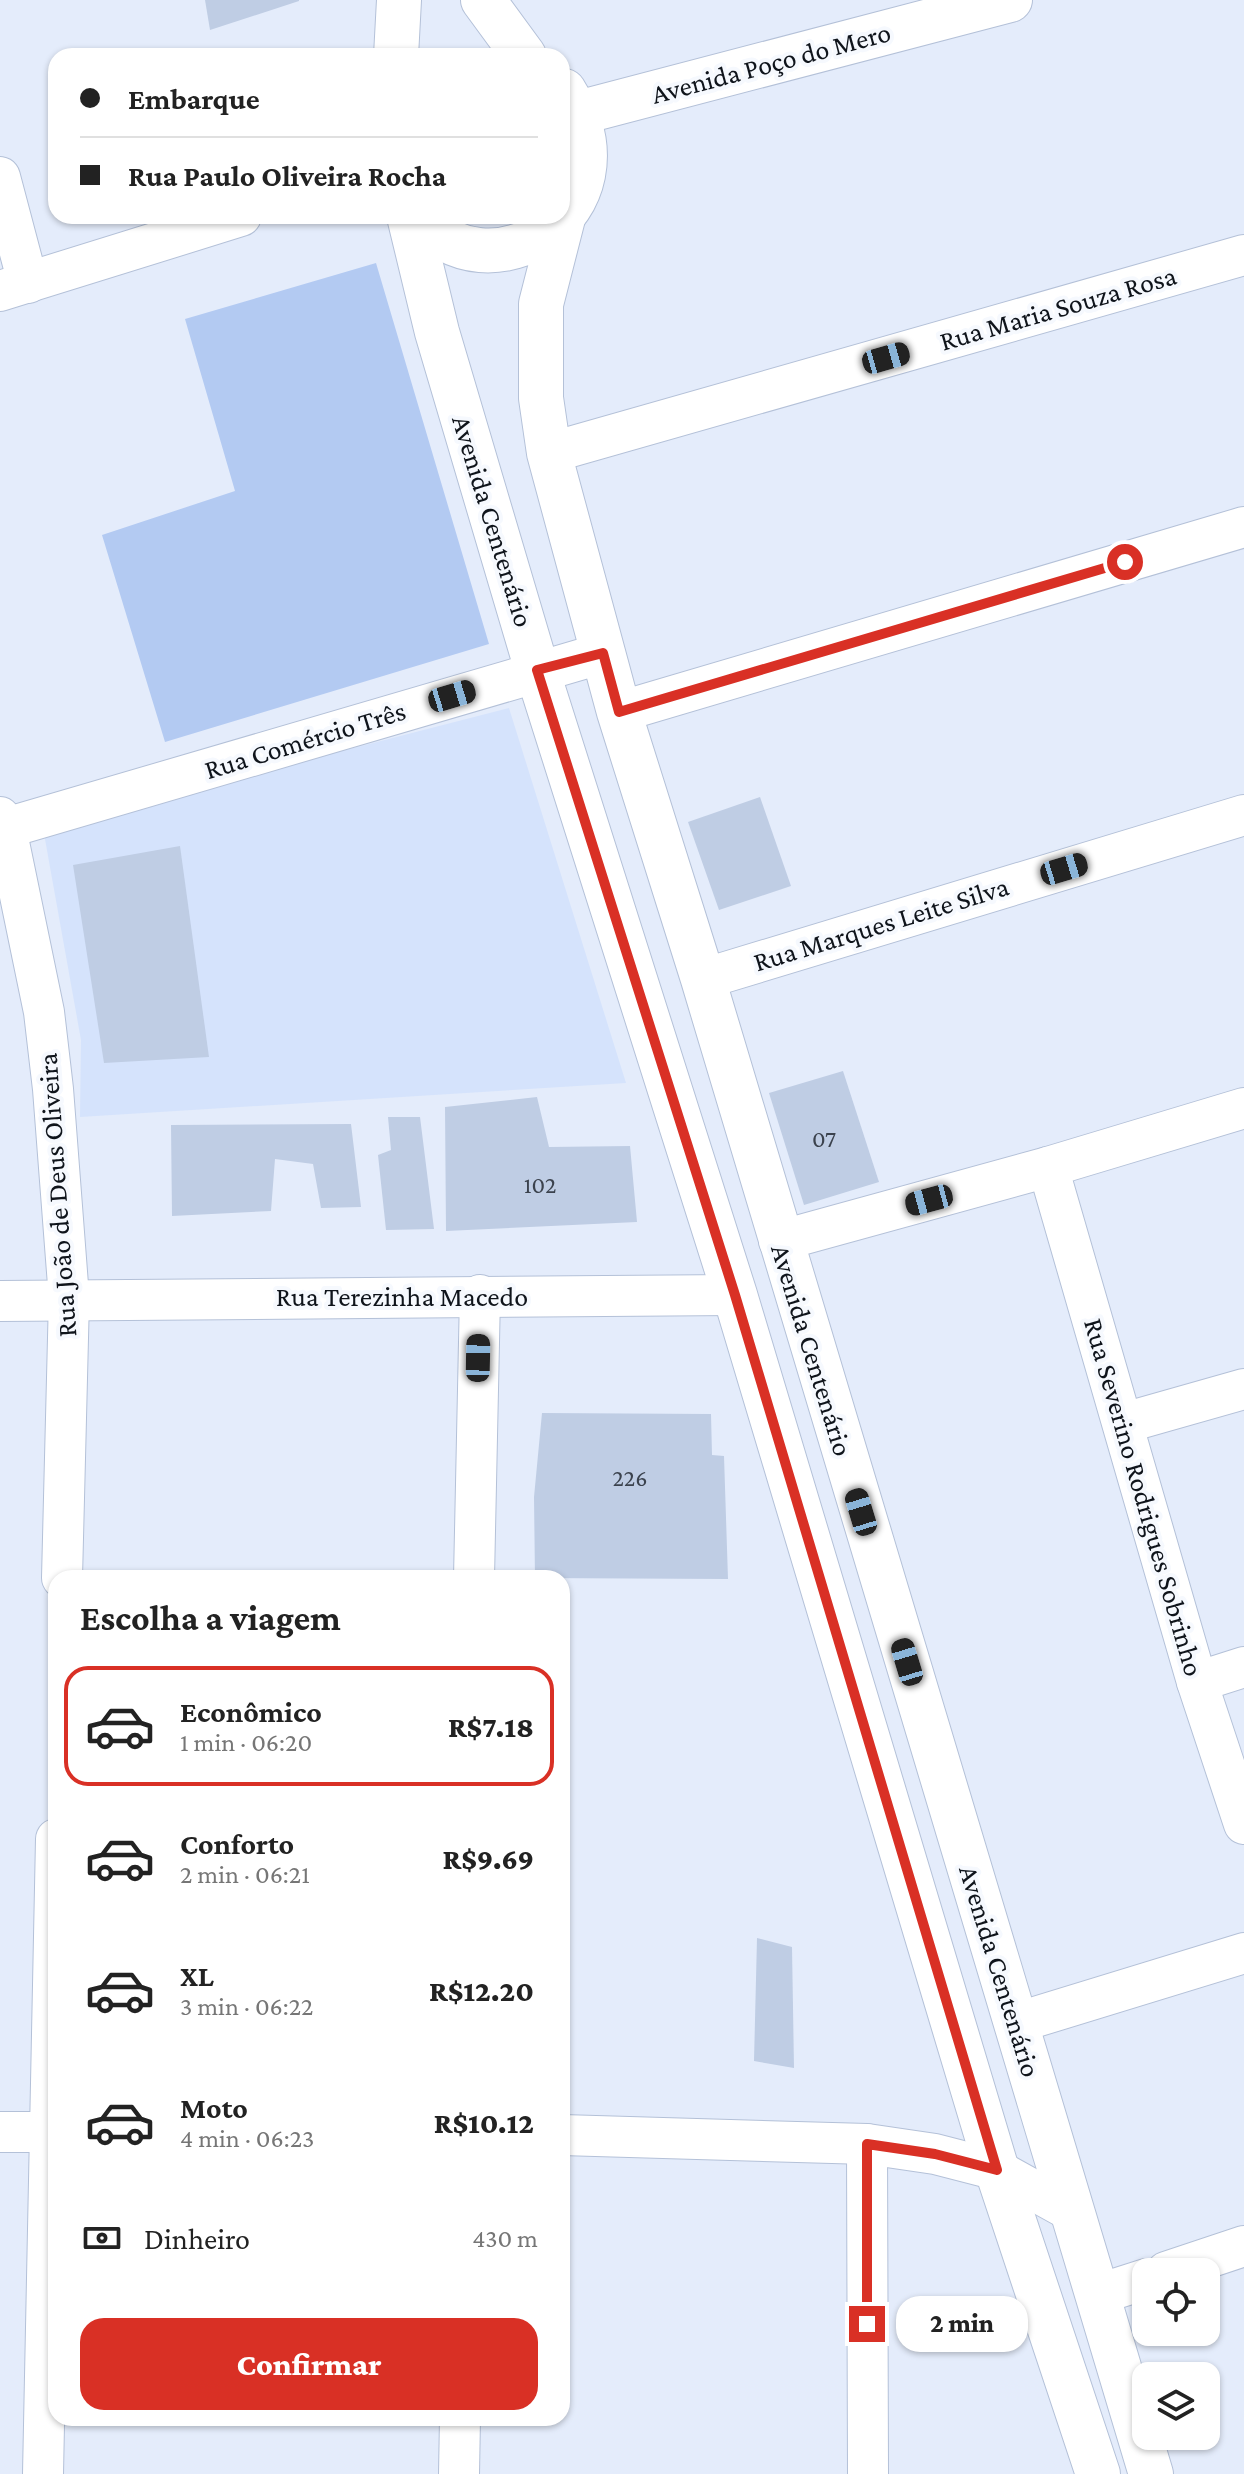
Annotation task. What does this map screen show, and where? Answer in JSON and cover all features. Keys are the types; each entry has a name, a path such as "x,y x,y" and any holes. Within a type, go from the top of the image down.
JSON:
{"main road":[{"path":"396,48 399,0"},
{"path":"483,0 518,48"},
{"name":"Avenida Poço do Mero","path":"570,101 1010,0"},
{"path":"570,101 586,139 587,166 579,192 570,207"},
{"name":"Avenida Centenário","path":"411,224 437,332 537,670 735,1295 997,2170 1098,2474"},
{"path":"429,224 450,241 480,249 510,248 539,238 556,224"},
{"name":"Avenida Centenário","path":"561,224 541,304 541,398 549,453 619,712 708,996 1151,2474"},
{"path":"652,1031 708,996"}],"street":[{"path":"0,177 14,287 215,224"},
{"name":"Rua Maria Souza Rosa","path":"549,453 1244,255"},
{"path":"619,712 1244,527"},
{"name":"Rua Comércio Três","path":"3,823 603,653"},
{"name":"Rua Marques Leite Silva","path":"708,996 1244,815"},
{"name":"Rua João de Deus Oliveira","path":"3,823 44,1012 53,1089 69,1298 62,1570"},
{"path":"779,1241 1048,1167 1244,1108"},
{"name":"Rua Severino Rodrigues Sobrinho","path":"1048,1167 1197,1682 1244,1824"},
{"path":"474,1570 480,1295"},
{"name":"Rua Terezinha Macedo","path":"0,1301 69,1298 735,1295"},
{"path":"1124,1423 1244,1389"},
{"path":"1197,1682 1244,1667"},
{"path":"1016,2023 1244,1953"},
{"path":"0,2132 48,2132"},
{"path":"570,2135 867,2144 935,2154 997,2170 1071,2211"},
{"path":"867,2144 868,2474"},
{"path":"1208,2258 1244,2246"},
{"path":"1099,2294 1132,2283"},
{"path":"43,2474 48,2303"},
{"path":"459,2474 460,2426"}],"shaded area":[{"path":"376,263 489,644 165,742 102,535 235,491 185,319"},
{"path":"509,708 626,1083 80,1117 81,1040 43,828"}],"building":[{"path":"205,0 299,0 299,1 210,30"},
{"path":"760,797 791,886 719,910 688,822"},
{"path":"180,846 209,1057 104,1063 73,865"},
{"path":"843,1071 879,1182 804,1205 769,1093"},
{"path":"537,1097 549,1147 630,1146 637,1222 446,1231 445,1107"},
{"path":"388,1117 420,1117 434,1229 386,1230 378,1155 391,1150"},
{"path":"351,1124 361,1207 321,1208 313,1164 275,1159 271,1211 172,1216 171,1125"},
{"path":"542,1413 711,1414 712,1455 724,1456 728,1579 570,1578 570,1570 535,1570 534,1497"},
{"path":"757,1938 792,1947 794,2068 754,2061"}],"route":[{"path":"867,2324 867,2144 935,2154 997,2170 735,1295 537,670 603,653 619,712 1125,562"}]}
